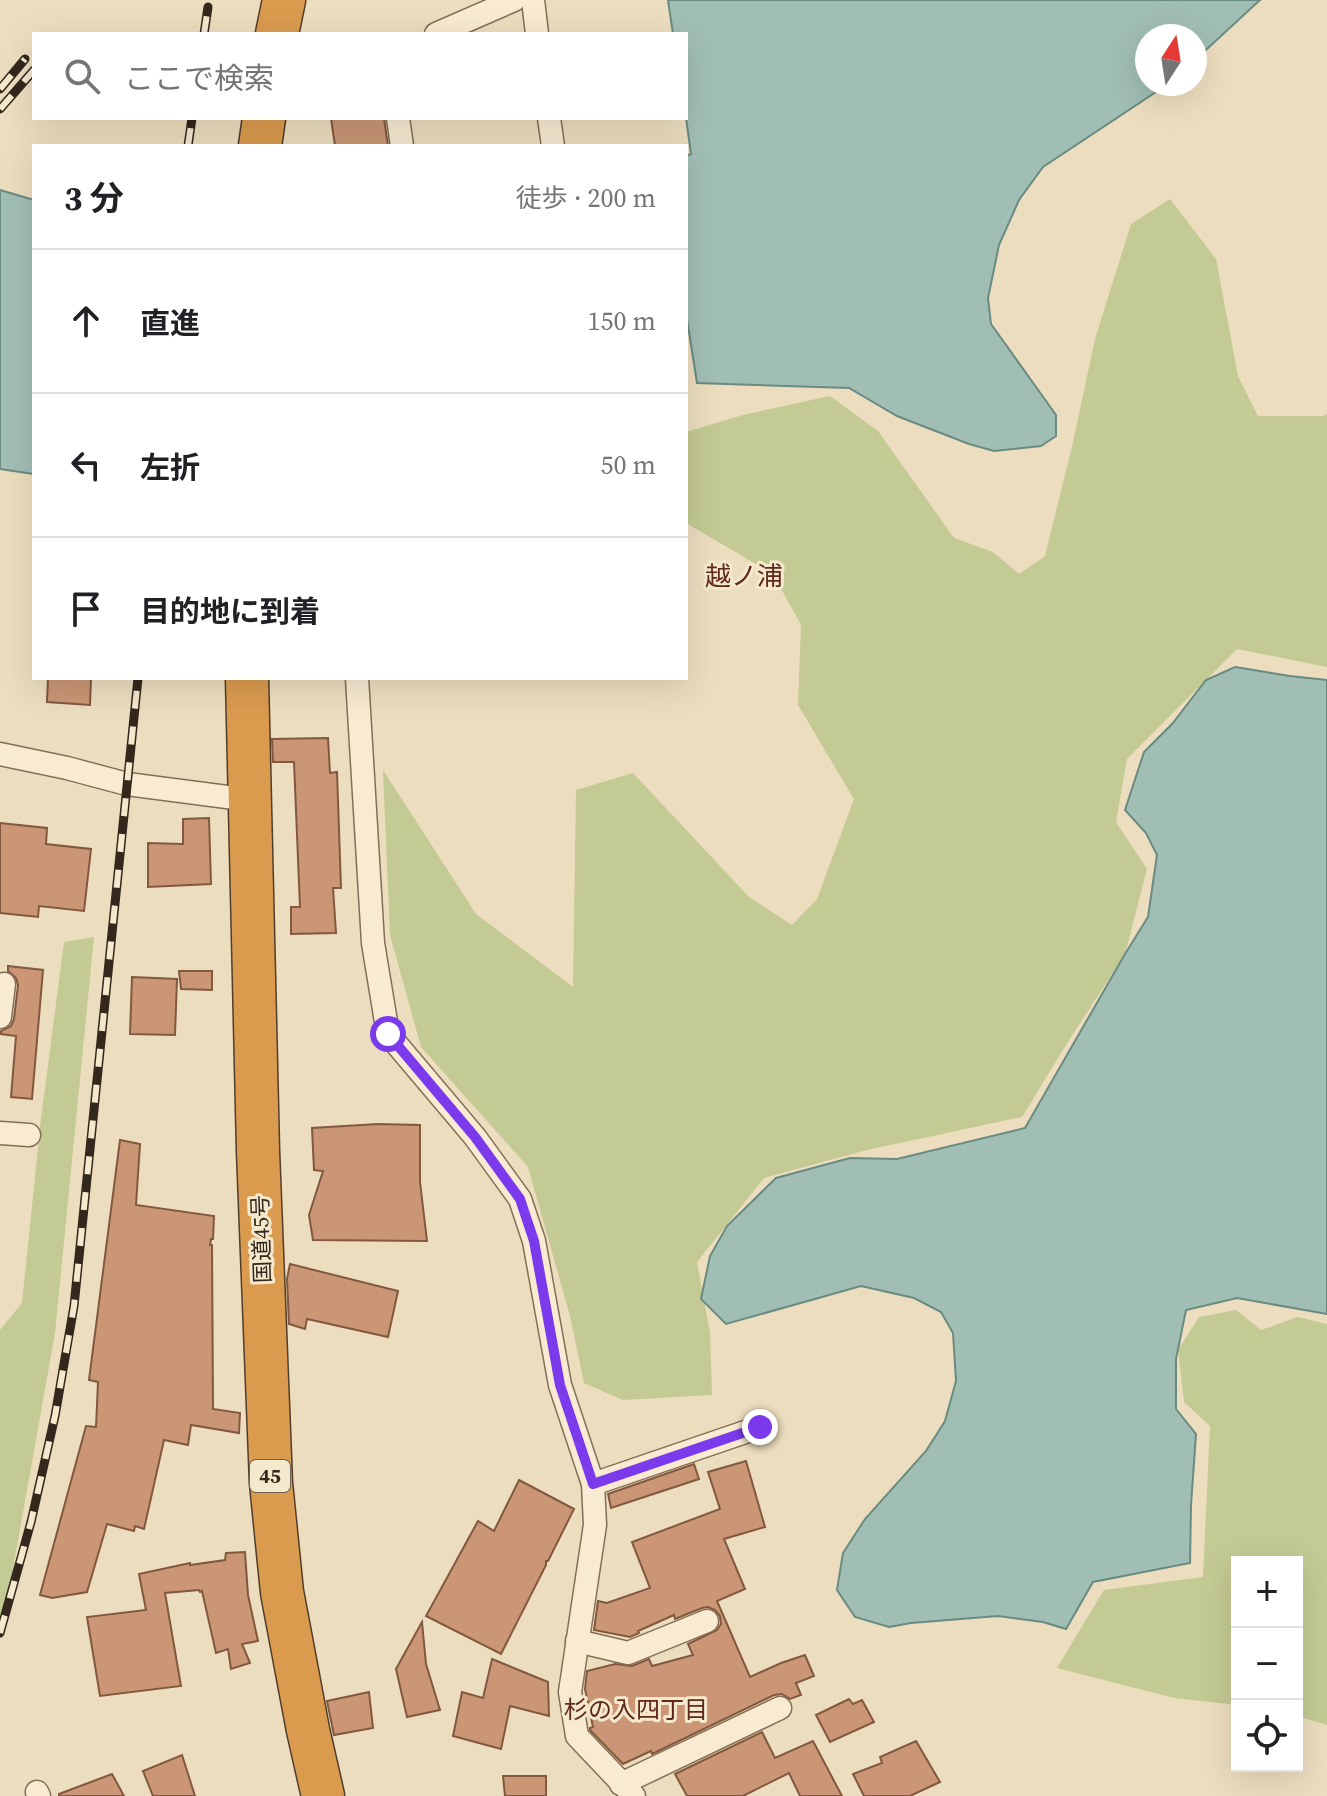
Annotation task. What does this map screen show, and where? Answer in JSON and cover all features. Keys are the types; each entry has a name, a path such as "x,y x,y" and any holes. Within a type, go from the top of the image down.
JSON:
{"highway":[{"path":"277,32 284,0"},
{"path":"260,144 264,120"},
{"name":"国道45号","path":"247,680 271,1483 282,1592 323,1796"}],"street":[{"path":"441,32 514,0"},
{"path":"533,0 537,32"},
{"path":"398,120 402,144"},
{"path":"549,120 553,144"},
{"path":"357,680 373,943 388,1034 475,1137 520,1199 534,1241 560,1385 593,1484 595,1525 570,1692 577,1736 627,1790 780,1708"},
{"path":"0,754 127,784 250,800"},
{"path":"0,1017 4,984"},
{"path":"0,1133 29,1135"},
{"path":"593,1484 760,1427"},
{"path":"577,1641 628,1653 707,1621"}],"green space":[{"path":"1170,199 1216,259 1238,376 1258,416 1327,414 1327,667 1237,649 1127,759 1116,822 1147,869 1125,954 1022,1117 867,1150 764,1178 697,1262 710,1333 712,1395 623,1400 584,1383 570,1316 528,1167 421,1047 390,935 383,770 476,914 573,987 576,790 633,773 749,897 792,925 817,899 854,799 798,705 801,625 773,574 688,524 688,431 743,415 830,396 878,431 954,538 993,552 1019,574 1045,556 1095,339 1131,224"},
{"path":"94,937 55,1333 0,1633 0,1330 22,1303 64,942"},
{"path":"1236,1310 1261,1330 1298,1317 1327,1324 1327,1725 1303,1718 1303,1556 1231,1556 1231,1704 1174,1698 1057,1668 1104,1590 1203,1577 1210,1426 1184,1402 1178,1350 1199,1317"}],"water":[{"path":"668,0 1260,0 1207,49 1207,24 1135,24 1135,96 1150,96 1043,167 1019,200 999,245 988,298 991,324 1056,415 1056,436 1041,446 994,451 897,416 849,388 697,383 688,326 688,155 691,154 686,120 688,32 673,32"},
{"path":"0,190 32,199 32,474 0,469"},
{"path":"1235,667 1327,680 1327,1314 1237,1298 1186,1310 1176,1359 1176,1409 1196,1434 1190,1563 1093,1582 1066,1629 1043,1622 998,1616 889,1627 855,1617 837,1590 843,1553 865,1519 926,1451 945,1421 956,1381 953,1333 941,1312 914,1298 861,1286 726,1324 701,1299 710,1256 727,1226 776,1178 850,1158 897,1159 1025,1128 1148,917 1157,855 1146,833 1125,810 1144,752 1172,724 1206,680"}],"building":[{"path":"331,120 384,120 388,144 335,144"},
{"path":"48,680 91,680 90,705 47,702"},
{"path":"328,738 330,773 337,772 341,888 333,888 336,933 291,934 291,907 300,907 294,762 273,762 272,739"},
{"path":"209,818 211,884 148,887 148,843 183,844 183,819"},
{"path":"0,823 47,828 46,844 91,849 84,911 39,906 38,917 0,913"},
{"path":"8,966 43,970 32,1099 11,1097 16,1036 1,1034 1,1031 11,1026 14,1019 18,985"},
{"path":"179,971 212,971 212,990 181,989"},
{"path":"132,977 177,979 175,1035 130,1034"},
{"path":"420,1125 420,1182 427,1241 313,1240 309,1215 323,1171 314,1170 312,1128"},
{"path":"120,1140 140,1144 136,1205 214,1216 210,1245 213,1409 240,1413 239,1433 191,1425 188,1445 164,1440 144,1529 135,1526 134,1531 107,1524 87,1592 52,1598 40,1595 86,1426 96,1427 98,1382 89,1380"},
{"path":"290,1264 398,1291 388,1337 307,1319 305,1329 289,1324 287,1279"},
{"path":"746,1461 765,1527 724,1539 745,1589 717,1601 750,1677 805,1655 814,1676 796,1683 801,1695 790,1699 782,1694 774,1695 652,1754 651,1751 623,1764 590,1730 593,1727 585,1689 587,1671 615,1664 632,1666 649,1659 652,1666 693,1655 688,1644 717,1630 721,1624 720,1616 715,1610 702,1608 675,1619 674,1615 630,1637 594,1630 598,1601 607,1603 650,1588 632,1542 720,1509 708,1472"},
{"path":"694,1464 699,1479 611,1508 608,1494"},
{"path":"519,1480 574,1509 501,1654 426,1616 478,1521 494,1531"},
{"path":"245,1552 248,1595 258,1641 242,1644 250,1663 231,1669 228,1649 216,1653 202,1591 165,1593 181,1686 100,1696 87,1617 146,1610 139,1574 190,1563 225,1560 226,1553"},
{"path":"422,1622 426,1664 440,1710 407,1717 396,1669"},
{"path":"492,1659 548,1682 549,1716 510,1706 501,1749 453,1736 462,1692 483,1698"},
{"path":"369,1692 373,1728 334,1735 327,1701"},
{"path":"849,1699 853,1704 862,1700 874,1722 830,1742 816,1715"},
{"path":"762,1732 775,1758 813,1741 842,1796 800,1796 789,1773 743,1796 687,1796 675,1774"},
{"path":"916,1741 940,1782 910,1796 864,1796 853,1774 882,1763 880,1757"},
{"path":"182,1755 195,1796 153,1796 143,1771"},
{"path":"112,1774 124,1796 59,1796 59,1794"},
{"path":"503,1776 546,1776 546,1796 505,1796"}],"railway":[{"path":"204,32 208,7"},
{"path":"0,89 25,59"},
{"path":"0,109 32,72"},
{"path":"188,144 192,120"},
{"path":"0,1633 31,1522 55,1416 74,1306 138,680"}],"district":[{"name":"越ノ浦","path":"744,576"},
{"name":"杉の入四丁目","path":"636,1709"}],"route":[{"path":"388,1034 475,1137 520,1199 534,1241 560,1385 593,1484 760,1427"}]}
